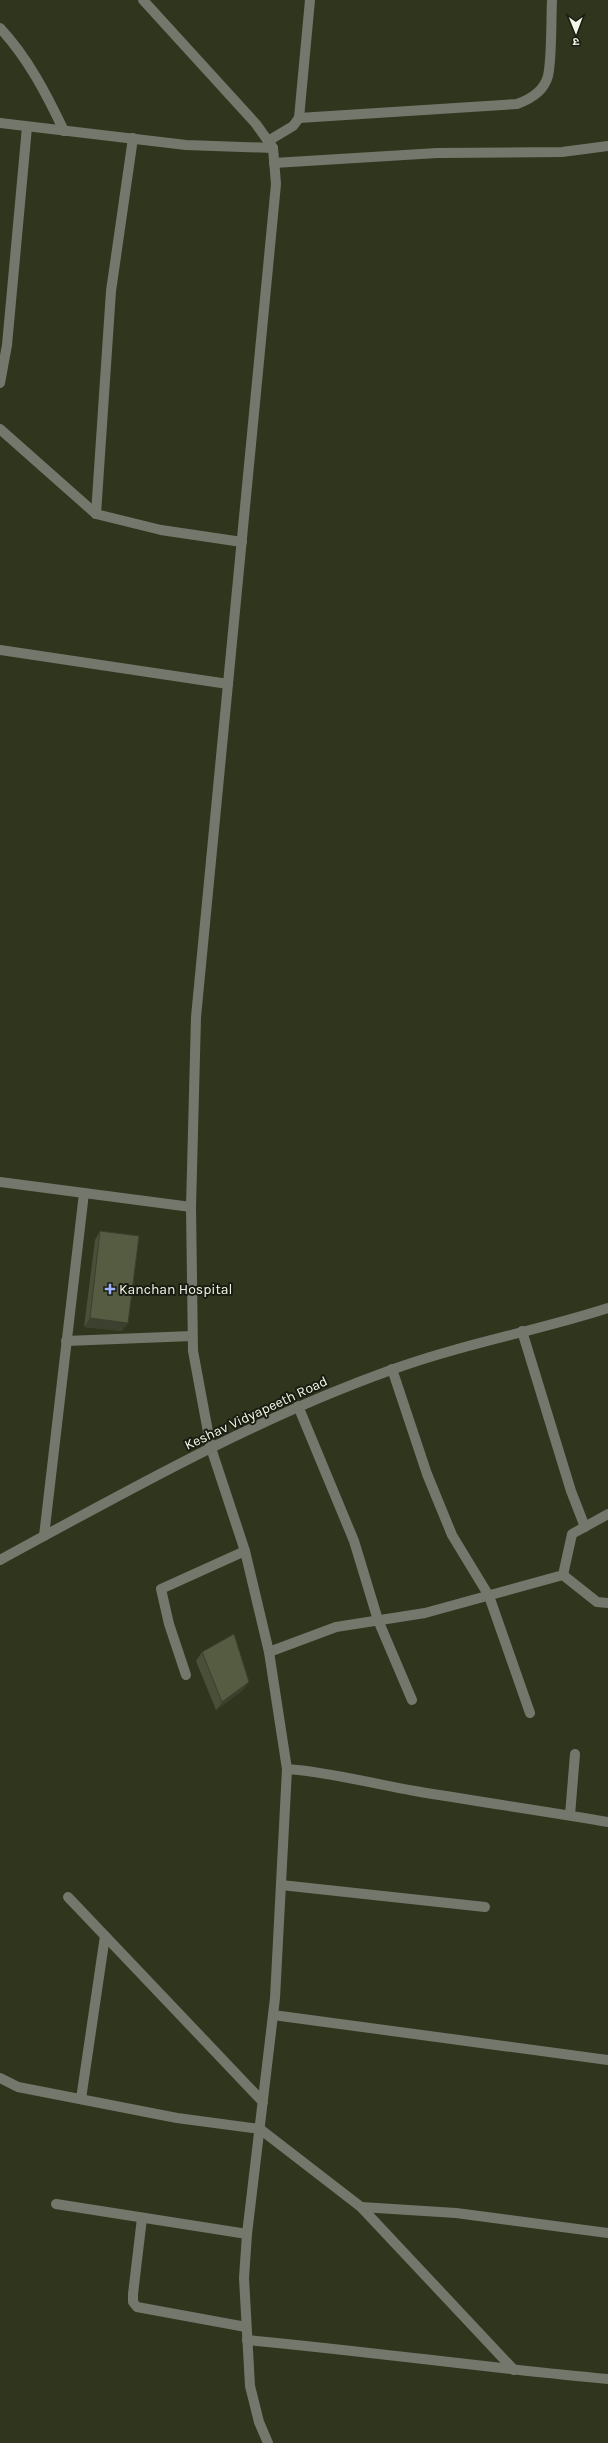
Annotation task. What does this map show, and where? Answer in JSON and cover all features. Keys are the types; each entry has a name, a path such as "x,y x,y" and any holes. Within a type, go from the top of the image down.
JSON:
{"street":[{"path":"143,0 256,124 271,145 276,184 196,1017 192,1207 193,1351 211,1448 245,1551 269,1652 286,1769 274,2015 247,2234 244,2278 250,2386 259,2422 268,2443"},
{"path":"0,123 186,145 271,145 293,126 299,118 310,0"},
{"path":"299,118 517,104 531,100 540,90 548,76 552,0"},
{"path":"0,28 13,42 48,96 64,131"},
{"path":"0,383 7,345 27,127"},
{"path":"96,514 111,291 133,138"},
{"path":"274,163 438,153 562,152 608,146"},
{"path":"0,429 96,514 161,530 242,542"},
{"path":"0,650 228,684"},
{"path":"0,1182 192,1207"},
{"path":"44,1536 84,1193"},
{"name":"Keshav Vidyapeeth Road","path":"0,1560 211,1448 298,1406 392,1369 522,1331 608,1308"},
{"path":"522,1331 571,1491 585,1526"},
{"path":"66,1341 192,1336"},
{"path":"392,1369 427,1474 452,1535 489,1596 530,1713"},
{"path":"298,1406 354,1541 378,1620 412,1700"},
{"path":"563,1575 572,1534 608,1514"},
{"path":"186,1675 169,1624 161,1590 245,1551"},
{"path":"269,1652 336,1627 425,1613 563,1575"},
{"path":"563,1575 596,1602 608,1603"},
{"path":"570,1815 575,1754"},
{"path":"286,1769 307,1770 361,1782 540,1813 570,1815 608,1822"},
{"path":"281,1885 485,1907"},
{"path":"68,1897 263,2102"},
{"path":"81,2099 105,1936"},
{"path":"274,2015 608,2060"},
{"path":"0,2078 18,2087 178,2118 260,2129 360,2207 514,2370"},
{"path":"56,2204 247,2234"},
{"path":"360,2207 456,2213 608,2233"},
{"path":"142,2218 133,2294 134,2302 137,2307 246,2327"},
{"path":"247,2340 374,2352 514,2370 608,2379"}],"building":[{"path":"100,1231 139,1236 128,1323 90,1318"},
{"path":"234,1634 249,1682 222,1702 202,1652"}],"place":[{"name":"Kanchan Hospital","path":"110,1289"}]}
